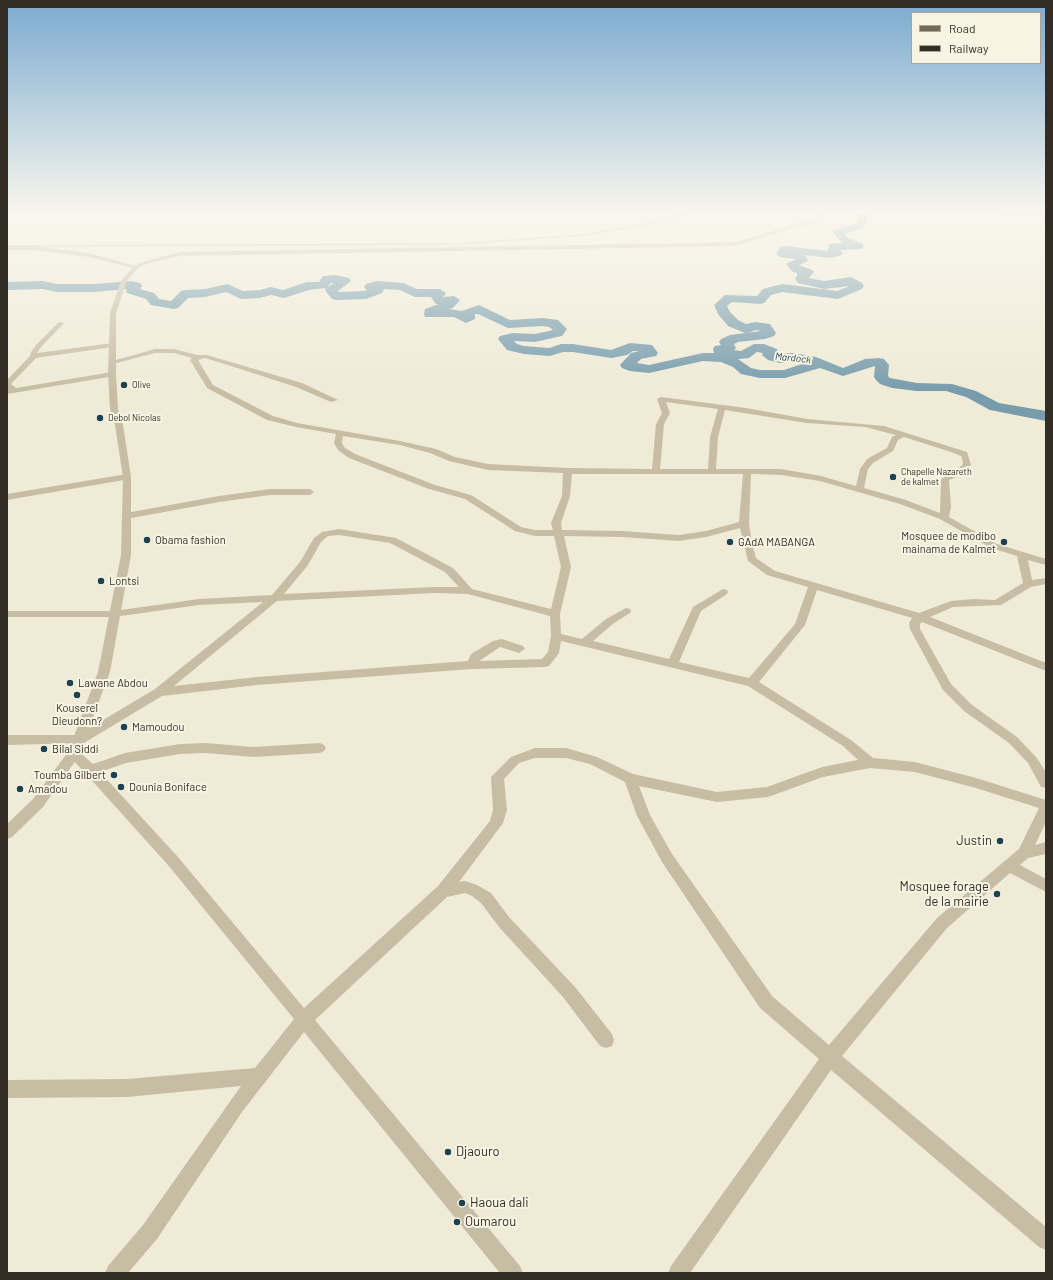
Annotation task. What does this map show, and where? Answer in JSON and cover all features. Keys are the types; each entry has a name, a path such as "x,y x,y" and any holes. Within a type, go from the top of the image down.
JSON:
{"street":[{"path":"7,833 38,804 77,747 104,672 126,555 127,477 119,425 114,409 112,374 114,313 123,285 133,272"},
{"path":"61,323 38,346 34,352 34,356 7,384 10,391 112,374"},
{"path":"34,356 113,345"},
{"path":"112,362 155,351 174,351 197,357 205,356 299,385 334,400"},
{"path":"197,357 194,360 195,364 210,386 270,418 290,423 400,443 433,451 452,459 488,466 568,471 712,470 781,472 903,502 944,518 994,546 1046,562"},
{"path":"656,470 660,424 666,412 661,399 746,410 807,421 865,425 903,434 964,454 966,458 966,465 959,473 945,479 946,507 944,518"},
{"path":"712,470 714,437 722,408"},
{"path":"340,432 338,443 342,450 352,456 432,487 468,497 518,529 535,533 622,534 679,538 706,534 744,524"},
{"path":"859,490 864,469 870,461 890,449 895,439 903,434"},
{"path":"159,692 257,682 472,665 545,663 553,653 556,636 555,614 566,567 557,534 556,523 566,496 568,471"},
{"path":"747,472 744,524 751,559 771,573 920,617 1046,667"},
{"path":"7,497 127,477"},
{"path":"126,516 219,499 270,492 310,492"},
{"path":"7,740 77,747 159,692 276,597 304,563 317,540 325,534 339,532 393,540 449,570 468,591"},
{"path":"1022,555 1028,584"},
{"path":"1046,581 1028,584 1014,594 997,603 973,602 950,604 920,617 914,623 915,629 947,687 968,708 1013,740 1032,760 1046,783"},
{"path":"752,683 800,625 813,586"},
{"path":"7,614 114,614 154,607 199,602 435,590 468,591 555,614"},
{"path":"672,665 697,609 723,592"},
{"path":"585,642 610,621 626,611"},
{"path":"556,636 752,683 847,743 870,763"},
{"path":"472,665 475,657 497,644 502,643 518,649"},
{"path":"77,747 92,770 173,861 513,1273"},
{"path":"92,770 125,758 180,749 206,748 253,752 320,748"},
{"path":"115,1273 150,1232 236,1106 304,1019 442,892 496,823 500,810 497,777 515,760 535,752 566,753 593,760 630,779 717,797 768,792 822,772 870,763 915,767 1046,804"},
{"path":"630,779 644,816 667,858 766,1002 1046,1240"},
{"path":"678,1273 830,1057 942,923 1024,853 1046,808"},
{"path":"1024,853 1046,848"},
{"path":"1010,866 1046,886"},
{"path":"442,892 465,887 477,891 486,898 504,922 569,992 606,1040"},
{"path":"7,1089 127,1088 259,1076"}],"waterway":[{"name":"Mardock","path":"807,272 808,272 802,274 804,276 801,279 802,280 824,285 851,281 858,286 838,295 782,288 767,292 760,300 729,298 720,305 724,314 733,323 745,329 755,326 765,327 769,333 765,335 735,338 726,342 729,348 720,349 719,351 726,354 744,355 754,348 764,348 772,352 769,355 780,359 793,357 821,363"},
{"path":"7,286 43,285 57,288 94,288 131,285 136,286 131,290 150,296 155,302 174,305 185,294 205,293 228,288 241,295 260,294 271,291 284,294 307,286 323,285 327,279 336,279 345,281 331,290 336,296 366,295 378,290 370,287 377,285 403,287 415,293 440,293 437,297 440,301 454,300 449,305 430,312 430,314 457,313 466,319 470,316 467,313 479,309 508,324 543,322 553,323 560,329 557,333 535,338 513,337 505,339 512,347 524,350 550,352 561,348 573,348 611,354 622,352 630,347 641,347 647,348 651,353 636,356 627,365 630,367 649,369 703,357 723,358 738,364 746,371 760,374 785,374 821,363"},
{"name":"Mardock","path":"821,363 843,372 852,370 870,362 879,362 882,365 881,377 885,381 897,385 947,387 971,394 995,407 1046,416"}],"place":[{"name":"Olive","path":"124,385"},
{"name":"Debol Nicolas","path":"100,418"},
{"name":"Chapelle Nazareth de kalmet","path":"893,477"},
{"name":"Obama fashion","path":"147,540"},
{"name":"GAdA MABANGA","path":"730,542"},
{"name":"Mosquee de modibo mainama de Kalmet","path":"1004,542"},
{"name":"Lontsi","path":"101,581"},
{"name":"Lawane Abdou","path":"70,683"},
{"name":"Kouserel Dieudonn?","path":"77,695"},
{"name":"Mamoudou","path":"124,727"},
{"name":"Bilal Siddi","path":"44,749"},
{"name":"Toumba Gilbert","path":"114,775"},
{"name":"Dounia Boniface","path":"121,787"},
{"name":"Amadou","path":"20,789"},
{"name":"Justin","path":"1000,841"},
{"name":"Mosquee forage de la mairie","path":"997,894"},
{"name":"Djaouro","path":"448,1152"},
{"name":"Haoua dali","path":"462,1203"},
{"name":"Oumarou","path":"457,1222"}]}
